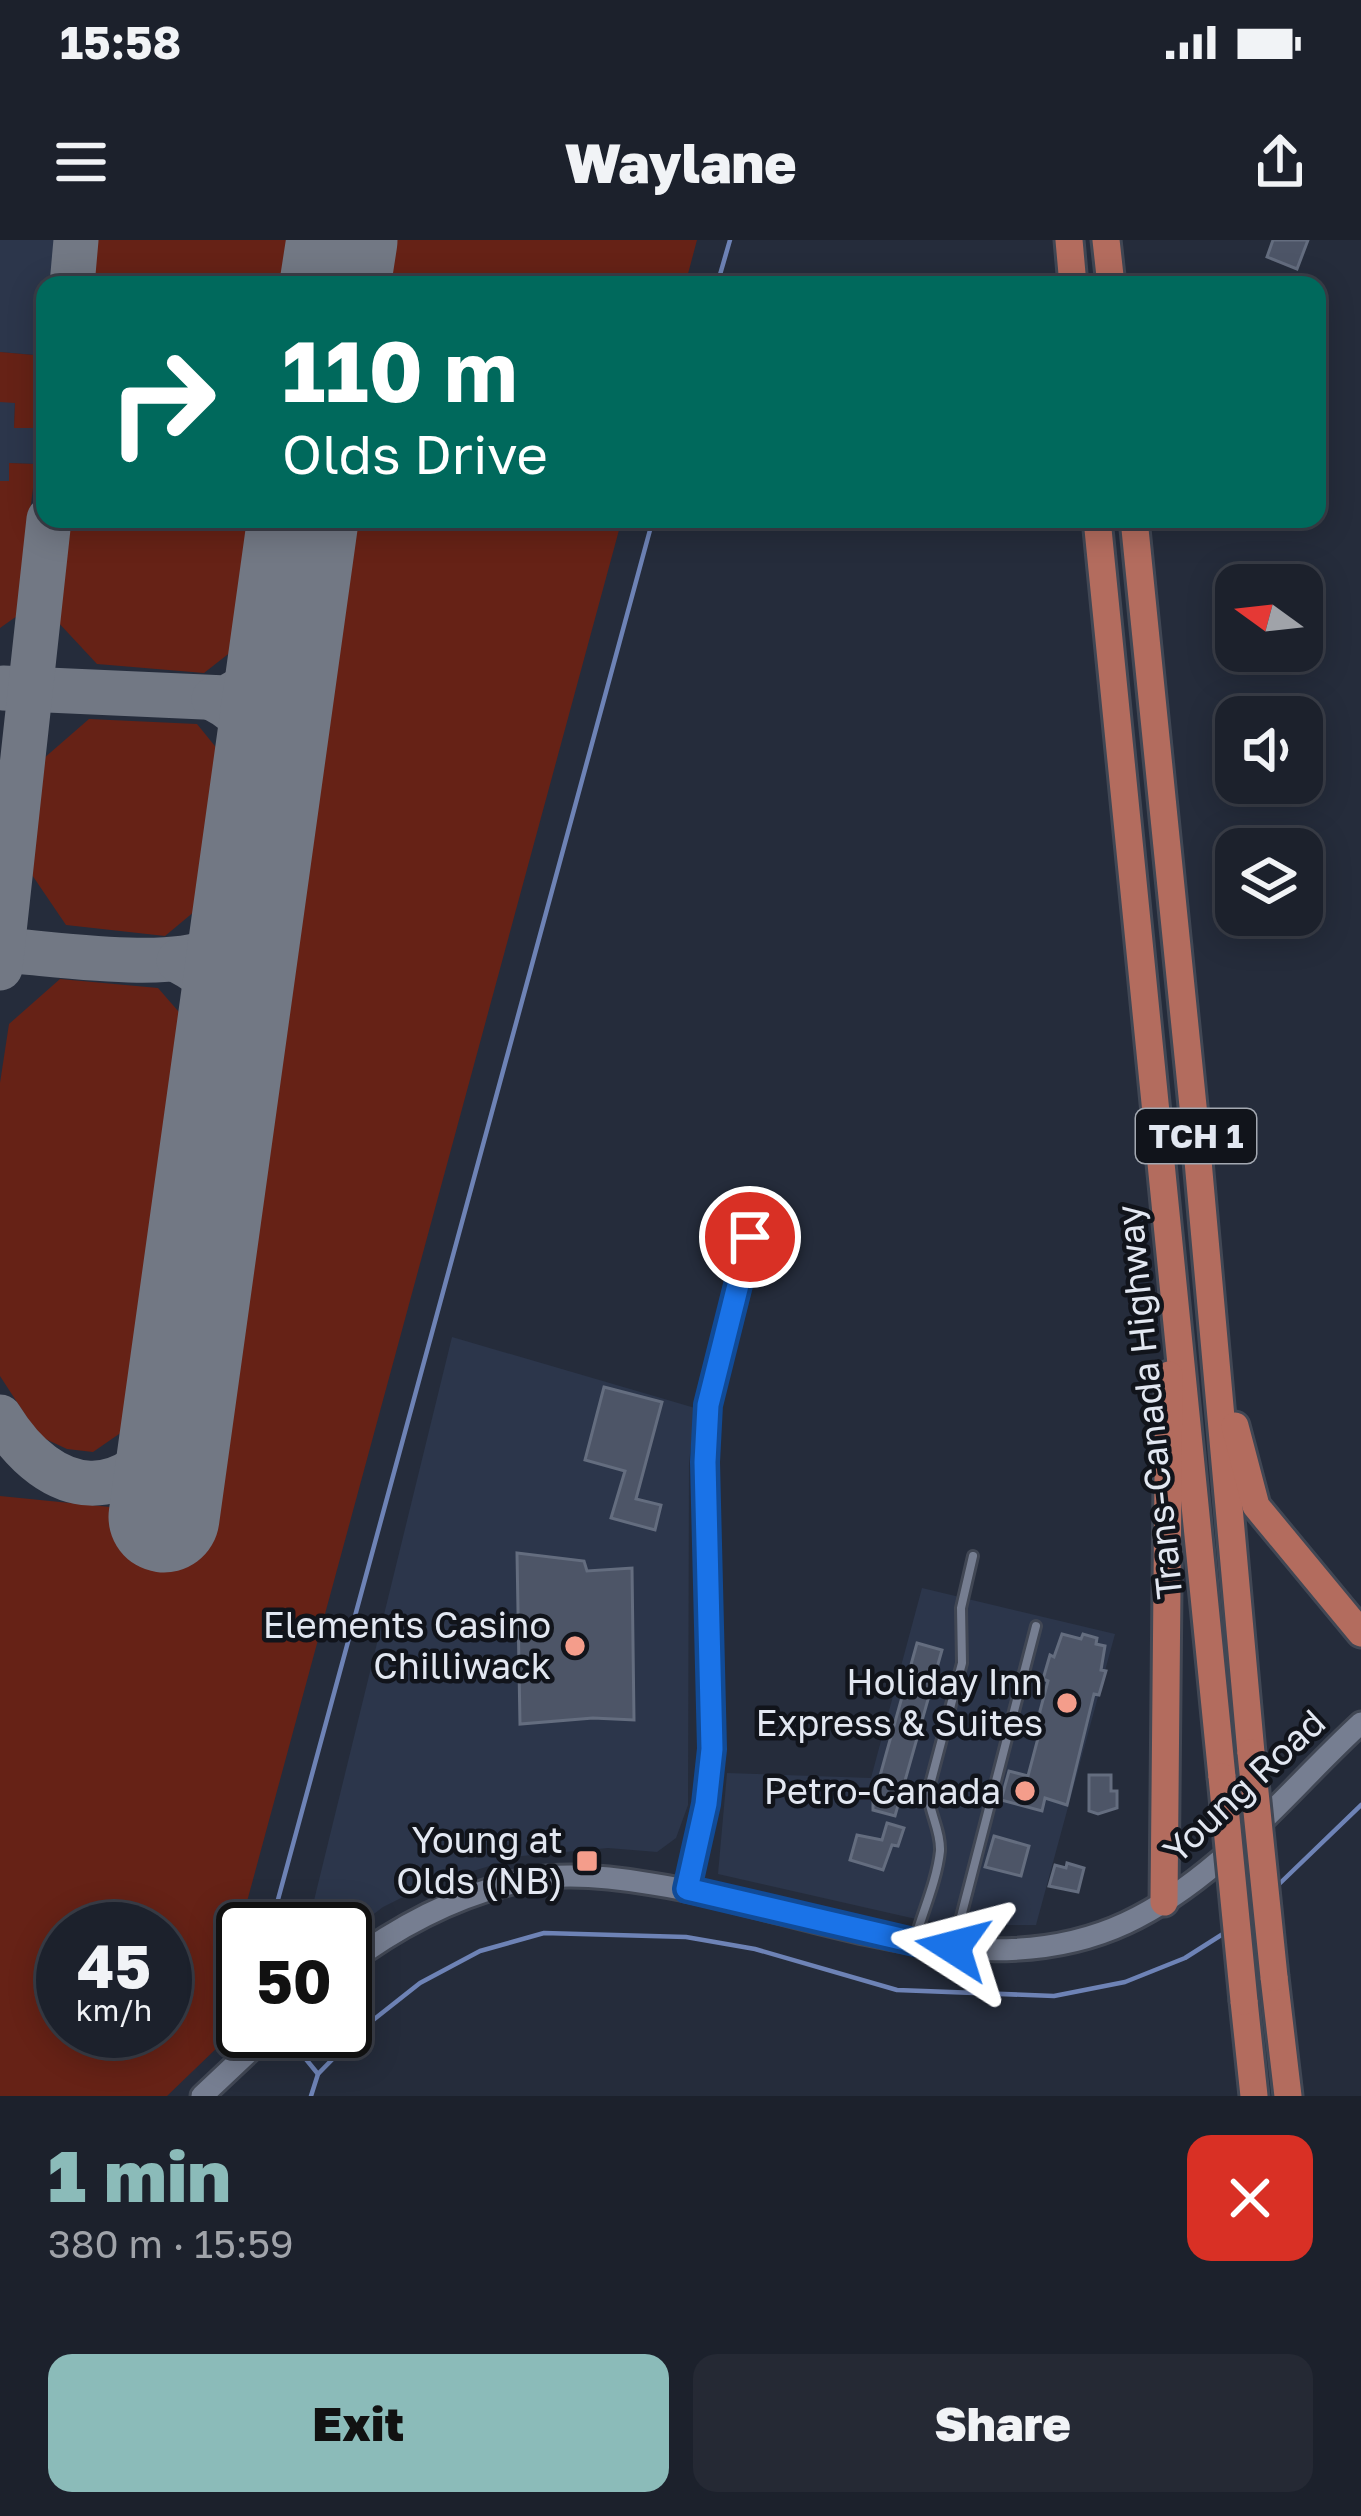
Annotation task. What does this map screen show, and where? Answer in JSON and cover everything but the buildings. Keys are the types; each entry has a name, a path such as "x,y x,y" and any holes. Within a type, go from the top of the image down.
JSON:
{"highway":[{"path":"1069,240 1072,276"},
{"path":"1106,240 1110,276"},
{"name":"Trans-Canada Highway","path":"1097,528 1254,2096"},
{"name":"Trans-Canada Highway","path":"1135,528 1288,2096"},
{"path":"1194,1116 1236,1434 1256,1506 1361,1633"},
{"path":"1156,1119 1170,1354 1164,1903"},
{"path":"1327,1591 1361,1598"}],"main road":[{"name":"Young Road","path":"372,1946 438,1909 527,1880 610,1877 687,1889 914,1942 1017,1947 1080,1939 1164,1903 1220,1860 1361,1723"},
{"path":"1338,1744 1361,1739"},
{"path":"205,2095 243,2058"}],"street":[{"path":"687,1889 706,1804 712,1749 705,1462 708,1405 750,1237"}],"lane":[{"path":"914,1942 940,1852 928,1792 962,1663 961,1608 973,1556"},
{"path":"953,1947 1036,1626"}],"shaded area":[{"path":"0,240 76,240 73,276 36,276 36,355 0,352"},
{"path":"93,240 314,240 309,276 90,276"},
{"path":"365,240 697,240 687,276 360,276"},
{"path":"0,352 36,355 36,428 14,428 15,403 0,402"},
{"path":"0,402 15,402 14,427 36,428 36,464 10,463 9,481 0,481"},
{"path":"9,463 36,464 17,616 0,628 0,481 9,481"},
{"path":"65,528 274,528 260,629 204,673 97,664 56,620"},
{"path":"326,528 620,528 247,1902 216,1902 216,2049 167,2096 0,2096 0,1496 110,1507 188,1523"},
{"path":"89,719 197,724 236,772 219,891 165,936 66,925 30,872 43,759"},
{"path":"60,979 158,988 199,1035 148,1414 93,1452 67,1449 39,1436 0,1376 0,1083 9,1024"},
{"path":"452,1337 695,1408 689,1464 688,1805 676,1838 657,1852 608,1848 522,1856 427,1885 372,1915 372,1902 314,1902"},
{"path":"922,1588 1115,1634 1036,1925 956,1925 916,1919 718,1874 727,1773 871,1778"}],"waterway":[{"path":"720,276 730,240"},
{"path":"277,1902 651,528"},
{"path":"1275,1888 1361,1805"},
{"path":"311,2096 318,2074 363,2028 420,1983 480,1951 544,1933 686,1937 755,1949 897,1990 1054,1996 1125,1982 1185,1958 1226,1932"},
{"path":"305,2058 318,2074"}],"taxiway":[{"path":"73,276 76,240"},
{"path":"0,968 48,528"},
{"path":"3,688 226,698 261,678 286,640"},
{"path":"214,699 251,731 267,778"},
{"path":"0,950 141,960 195,956 225,941 249,907"},
{"path":"179,961 214,986 233,1023"},
{"path":"0,1417 43,1465 66,1478 90,1483 113,1480 136,1468 158,1448 178,1418"}],"runway":[{"path":"336,276 342,240"},
{"path":"164,1517 302,528"}],"place":[{"name":"Elements Casino Chilliwack","path":"575,1646"},
{"name":"Holiday Inn Express & Suites","path":"1067,1703"},
{"name":"Petro-Canada","path":"1025,1791"},
{"name":"Young at Olds (NB)","path":"587,1861"}],"route":[{"path":"750,1237 708,1405 705,1462 712,1749 698,1849 687,1889 953,1947"}]}
